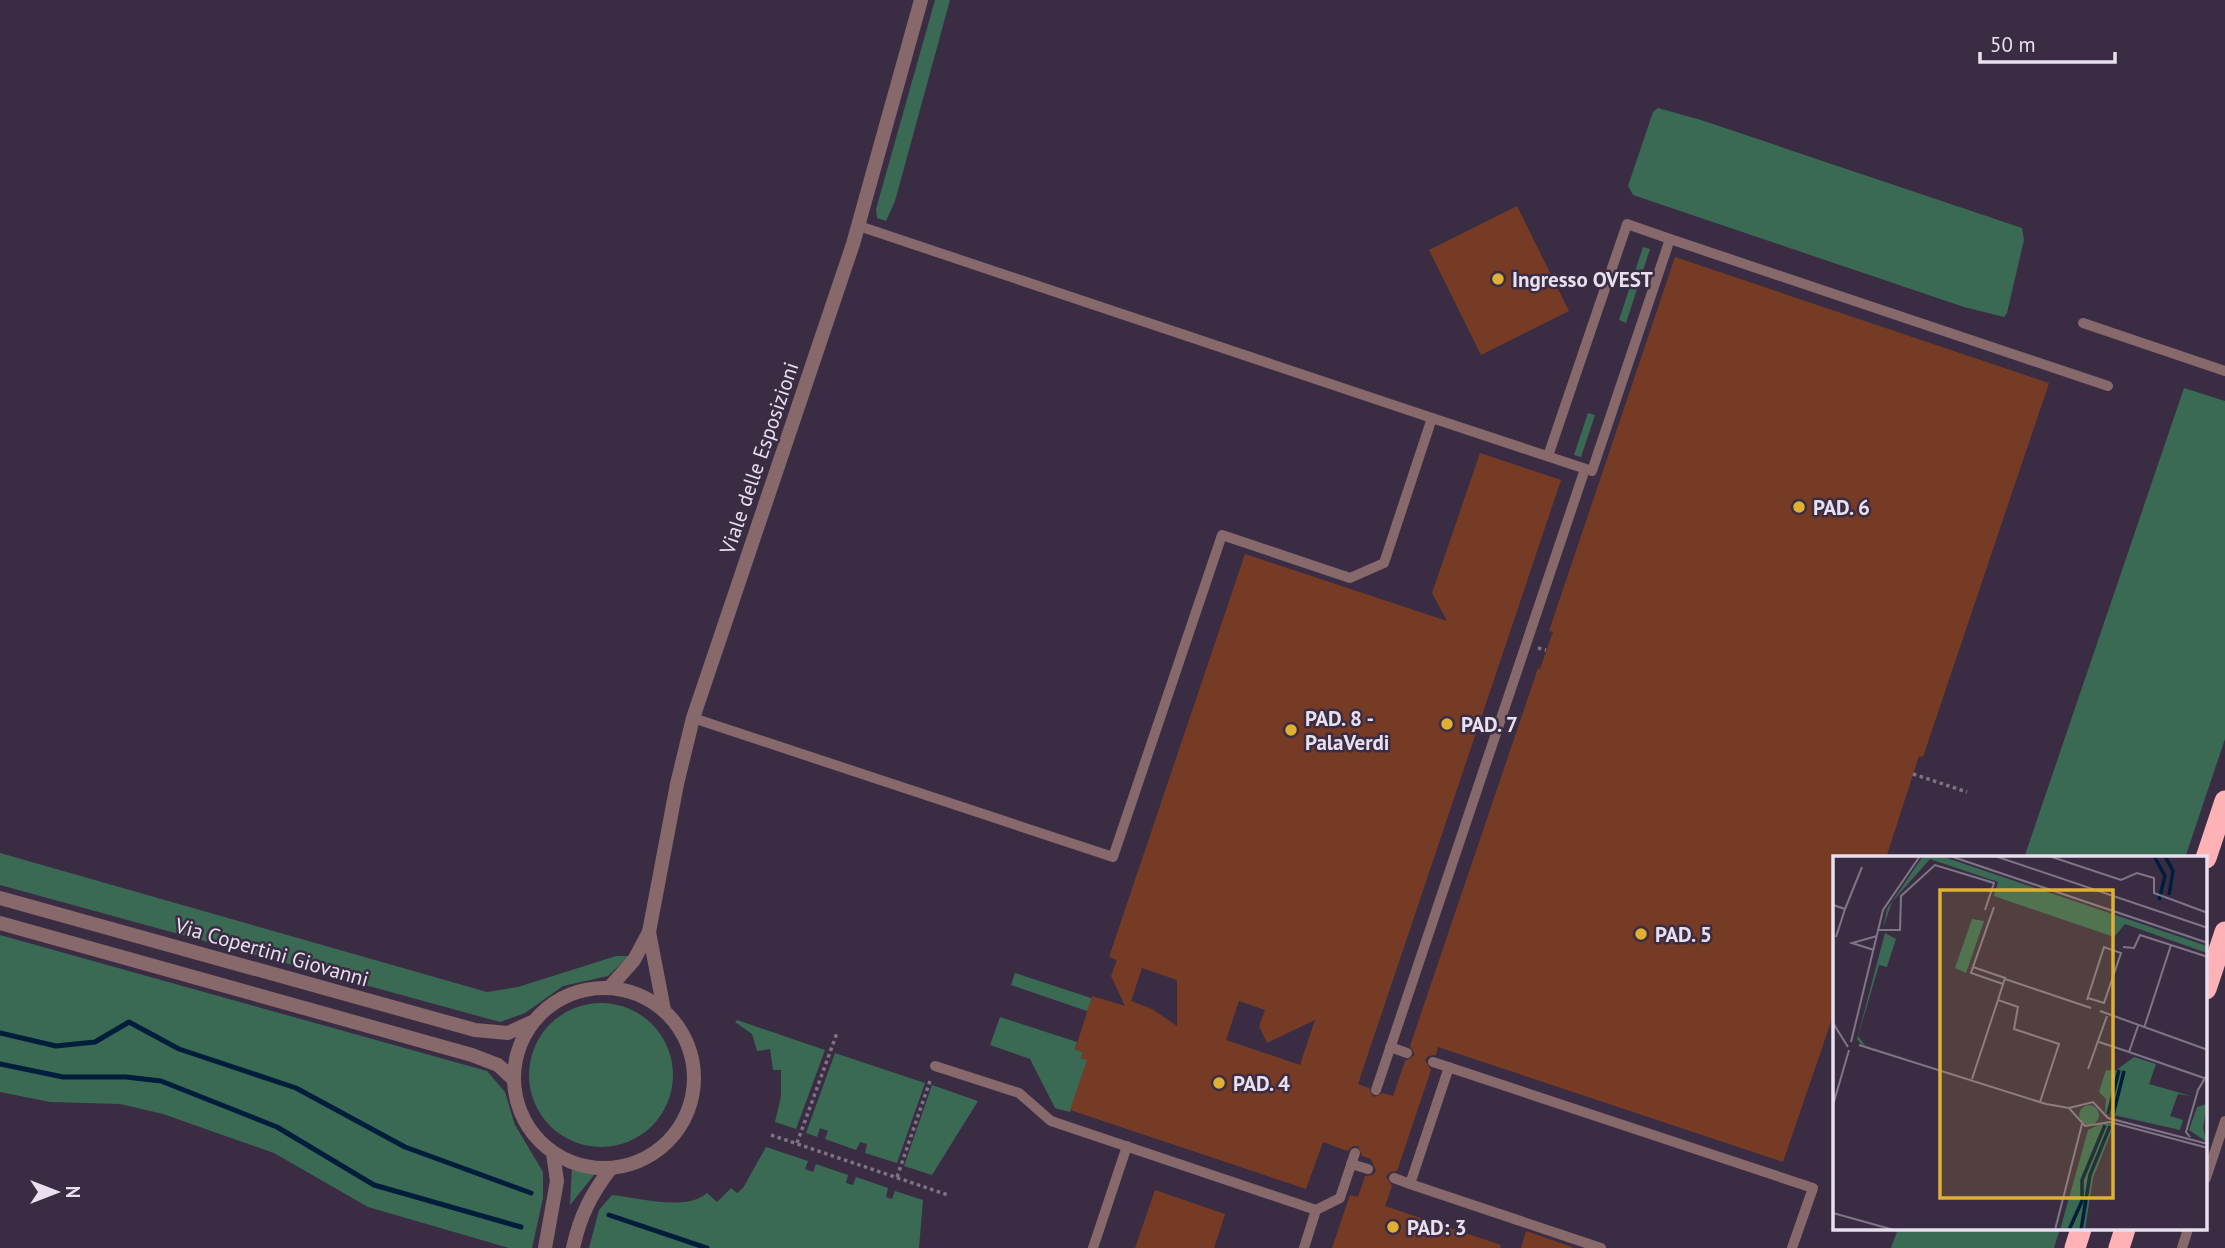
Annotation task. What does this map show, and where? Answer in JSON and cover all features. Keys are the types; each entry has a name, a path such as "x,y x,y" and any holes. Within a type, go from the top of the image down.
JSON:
{"highway":[{"path":"2207,856 2225,801"},
{"path":"2208,983 2225,932"},
{"path":"2075,1248 2081,1230"},
{"path":"2119,1248 2125,1230"}],"street":[{"name":"Viale delle Esposizioni","path":"610,987 634,960 649,932 679,773 693,718 859,226 920,0"},
{"name":"Via Copertini Giovanni","path":"0,898 475,1030 508,1033 532,1023"},
{"path":"0,923 472,1055 498,1065 513,1079"},
{"name":"Viale delle Esposizioni","path":"649,932 664,1010"},
{"name":"Viale delle Esposizioni","path":"610,987 631,991 664,1010 680,1029 690,1052 694,1077 691,1102 677,1132 665,1144 632,1163 611,1168 586,1166 553,1153 534,1135 520,1112 513,1079 518,1049 532,1023 554,1002 583,989 610,987"},
{"path":"545,1248 556,1181 553,1153"},
{"path":"573,1248 581,1215 593,1191 611,1168"}],"lane":[{"path":"1548,456 1627,224 2108,386"},
{"path":"859,226 1592,471 1670,239"},
{"path":"2083,323 2225,371"},
{"path":"693,718 1113,857 1222,535 1350,578 1384,563 1433,418"},
{"path":"1376,1090 1585,469"},
{"path":"1390,1047 1408,1053"},
{"path":"1433,1062 1813,1188 1792,1248"},
{"path":"935,1066 1019,1093 1051,1121 1316,1210 1340,1198 1353,1158 1368,1169"},
{"path":"1410,1184 1449,1067"},
{"path":"2208,1172 2225,1121"},
{"path":"1093,1248 1126,1146"},
{"path":"1394,1178 1601,1248"},
{"path":"1304,1248 1316,1210"},
{"path":"2182,1248 2188,1230"}],"path":[{"path":"1913,774 1968,792"},
{"path":"797,1144 837,1033"},
{"path":"897,1177 935,1066"},
{"path":"771,1135 948,1195"}],"green space":[{"path":"935,0 950,0 895,201 886,221 877,218 876,209"},
{"path":"1658,108 2022,228 2024,240 2007,313 2004,317 1964,307 1633,195 1628,186 1653,112"},
{"path":"1643,247 1650,249 1626,323 1619,320"},
{"path":"2184,388 2225,401 2225,739 2186,856 2025,856"},
{"path":"1588,413 1595,415 1581,457 1574,455"},
{"path":"0,853 487,992 518,987 616,956 629,956 608,976 563,986 525,1013 500,1022 0,885"},
{"path":"0,935 487,1071 505,1092 515,1125 543,1172 543,1198 532,1248 509,1248 368,1207 274,1153 163,1114 120,1104 50,1102 0,1092"},
{"path":"1015,973 1100,1001 1087,1011 1011,985"},
{"path":"601,1003 629,1009 652,1024 667,1047 673,1075 667,1103 652,1126 629,1141 601,1147 573,1141 550,1126 535,1103 529,1075 535,1047 550,1024 573,1009"},
{"path":"1000,1017 1077,1042 1075,1049 1083,1052 1081,1058 1088,1060 1070,1112 1055,1108 1030,1059 990,1045"},
{"path":"737,1020 825,1050 796,1129 775,1122 781,1096 781,1070 773,1070 770,1049 757,1051 752,1034 735,1022"},
{"path":"835,1053 925,1083 897,1163 865,1153 867,1144 860,1142 856,1150 825,1139 828,1131 820,1128 817,1137 806,1133"},
{"path":"932,1085 978,1101 932,1175 904,1166"},
{"path":"766,1147 808,1161 805,1169 813,1172 816,1164 848,1175 846,1183 853,1185 856,1177 888,1188 886,1197 892,1199 895,1191 923,1200 919,1248 589,1248 599,1210 612,1195 674,1203 698,1199 707,1193 717,1202 731,1188 737,1193 743,1188"},
{"path":"572,1165 598,1170 570,1205"},
{"path":"1898,1230 2060,1230 2054,1248 1891,1248"}],"building":[{"name":"Ingresso OVEST","path":"1517,206 1569,311 1481,355 1429,250"},
{"path":"1675,257 2049,383 1923,757 1919,756 1887,856 1833,856 1833,1016 1783,1162 1438,1047 1436,1055 1428,1056 1425,1060 1431,1070 1397,1171 1386,1176 1392,1186 1385,1206 1501,1245 1500,1248 1332,1248 1350,1195 1358,1197 1365,1176 1373,1175 1376,1171 1371,1159 1362,1156 1358,1146 1347,1151 1323,1142 1306,1189 1070,1110 1087,1060 1081,1058 1083,1052 1075,1050 1092,996 1125,1006 1111,976 1117,960 1109,957 1245,554 1447,621 1432,593 1480,453 1561,480 1358,1084 1369,1088 1373,1097 1383,1093 1393,1096 1405,1061 1415,1055 1410,1046 1538,668 1540,669 1553,632 1549,631","holes":["1142,968 1177,980 1177,1026 1152,1009 1131,1001","1239,1001 1265,1010 1259,1026 1267,1043 1315,1020 1300,1065 1226,1040"]},
{"path":"1155,1190 1225,1214 1214,1248 1135,1248"},
{"path":"1526,1231 1572,1247 1572,1248 1521,1248"}],"waterway":[{"path":"0,1033 56,1046 95,1042 129,1022 179,1049 296,1088 405,1147 531,1193"},
{"path":"0,1064 63,1077 126,1077 161,1081 277,1127 374,1185 521,1227"},
{"path":"609,1215 707,1248"}],"place":[{"name":"Ingresso OVEST","path":"1498,279"},
{"name":"PAD. 6","path":"1799,507"},
{"name":"PAD. 7","path":"1447,724"},
{"name":"PAD. 8 - PalaVerdi","path":"1291,730"},
{"name":"PAD. 5","path":"1641,934"},
{"name":"PAD. 4","path":"1219,1083"},
{"name":"PAD: 3","path":"1393,1227"}]}
